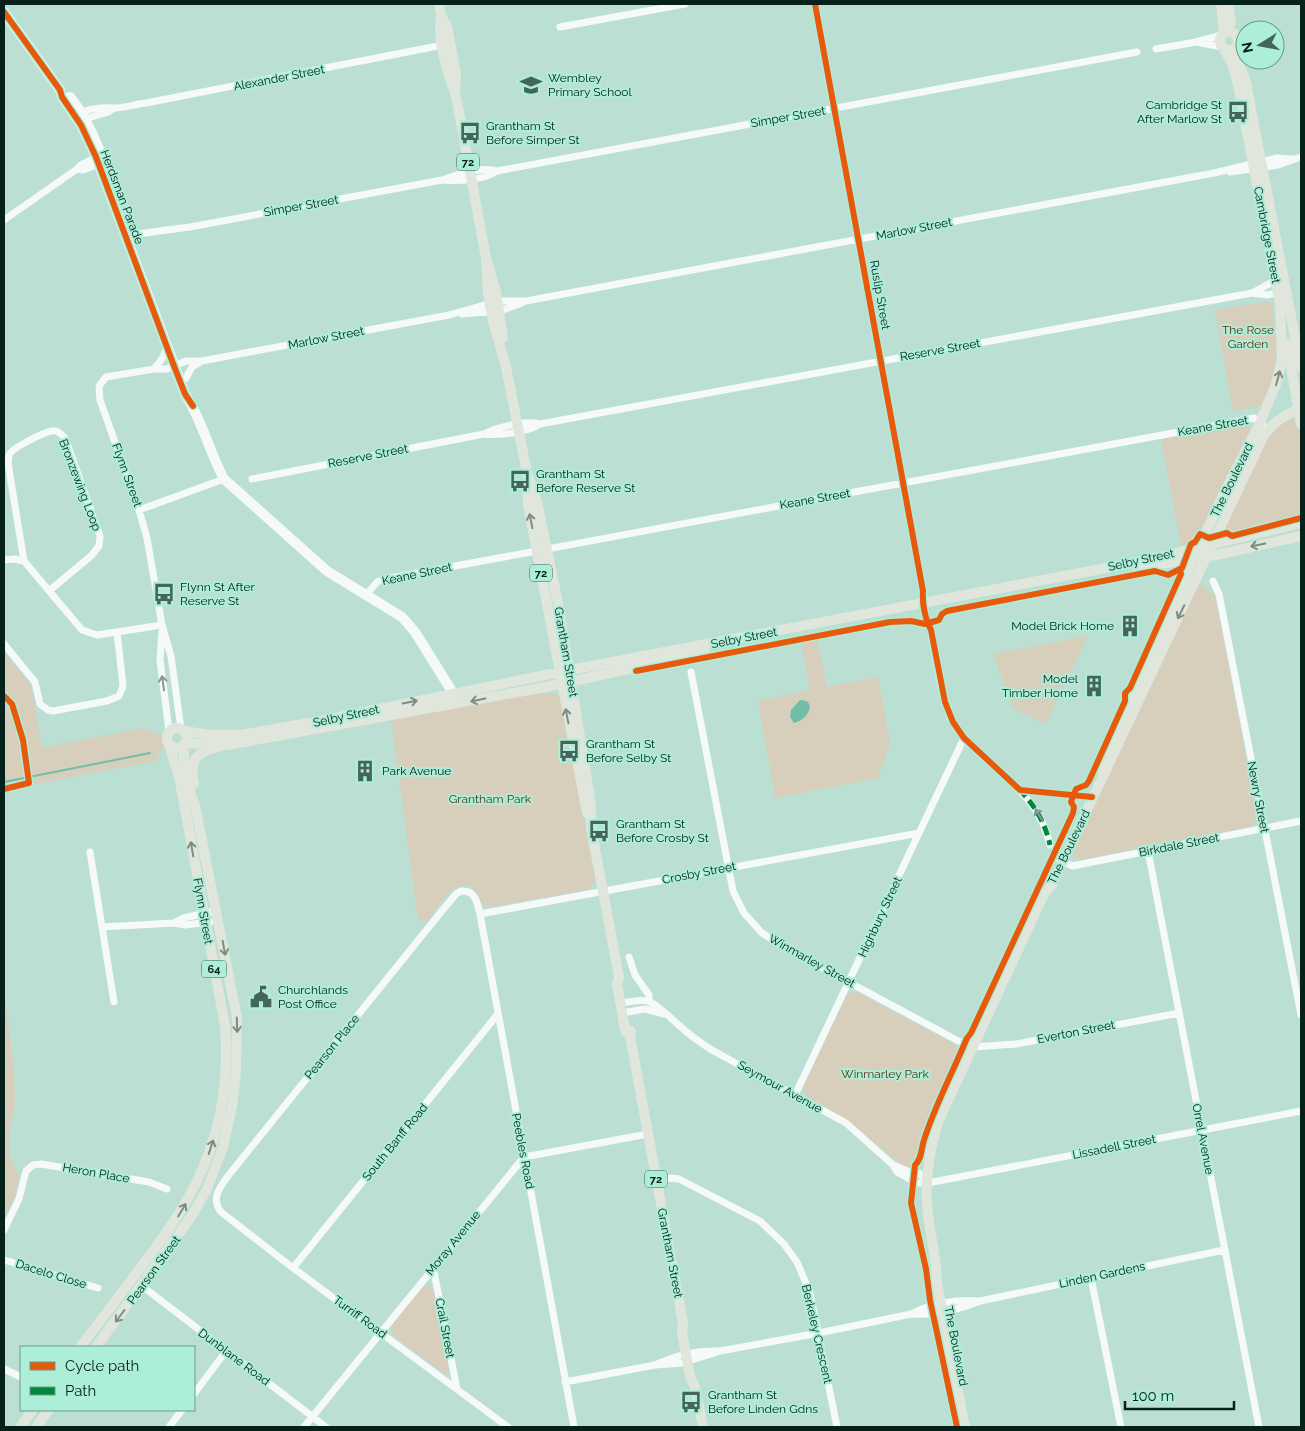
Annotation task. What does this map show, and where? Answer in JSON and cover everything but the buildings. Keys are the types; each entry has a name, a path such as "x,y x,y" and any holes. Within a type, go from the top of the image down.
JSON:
{"main road":[{"name":"Grantham Street","path":"439,4 441,16 439,27 448,76 456,93"},
{"path":"1221,4 1226,34"},
{"path":"1226,34 1238,41 1227,49 1220,44 1226,34 1228,4"},
{"name":"Herdsman Parade","path":"4,12 60,90 67,94 80,117 91,129 100,160 177,365 185,394 193,406 215,462 224,479 327,571 366,596 396,612 408,623 453,693 456,704"},
{"name":"Grantham Street","path":"441,16 447,26 456,74 456,93 526,474 528,505 536,551 583,799 592,832 619,977 617,984 624,1008 626,1030 630,1036 683,1323 682,1333 690,1357 690,1378 695,1387 703,1427"},
{"name":"Cambridge Street","path":"1227,49 1238,63 1244,78 1276,280 1282,292 1280,305 1300,408 1301,424"},
{"name":"Cambridge Street","path":"1258,165 1282,292 1299,345 1301,368"},
{"name":"Herdsman Parade","path":"129,238 167,348 186,378 191,391 193,406"},
{"name":"The Boulevard","path":"1087,796 1208,556 1264,426 1281,365 1280,305"},
{"name":"The Boulevard","path":"972,1427 945,1307 937,1283 937,1266 927,1203 926,1182 931,1145 938,1122 1044,894 1052,885 1060,860 1087,796 1223,495 1264,426 1300,408"},
{"name":"Grantham Street","path":"526,474 537,502 570,670 590,798 592,832"},
{"name":"Selby Street","path":"184,744 226,744 572,682 705,652 1213,545 1301,523"},
{"name":"Selby Street","path":"183,730 217,735 260,732 570,670 1208,556 1301,536"},
{"name":"64","path":"175,728 183,730 187,737 184,744 178,748 170,745 166,739 169,731 175,728"},
{"name":"Flynn Street","path":"184,744 185,776 190,794 196,805 237,1018 236,1073 232,1107 223,1147 206,1189"},
{"name":"64","path":"196,805 192,773 195,758 204,751 226,744"},
{"name":"Flynn Street","path":"170,745 179,776 221,1002 227,1049 223,1096 211,1149 192,1192"},
{"path":"221,1002 224,983 230,977"},
{"name":"Pearson Street","path":"97,1346 192,1217 206,1189"},
{"name":"Pearson Street","path":"81,1346 172,1226 192,1192"},
{"name":"The Boulevard","path":"945,1307 965,1427"},
{"path":"20,1427 32,1411"},
{"path":"36,1427 48,1411"}],"street":[{"path":"560,27 685,4"},
{"name":"Ruslip Street","path":"814,4 923,591 932,623 931,630 945,702 953,722 964,738 1020,790 1031,803 1043,822 1050,845"},
{"path":"1156,49 1196,42 1226,34"},
{"path":"1196,42 1227,49"},
{"name":"Alexander Street","path":"80,117 106,106 114,108 321,70 443,45"},
{"name":"Simper Street","path":"129,238 153,230 160,231 442,180 458,181 470,176 492,175 497,171 1137,52"},
{"name":"Marlow Street","path":"177,365 186,361 202,361 1258,165 1277,158 1292,159 1301,157"},
{"path":"4,220 77,169 83,170 100,160"},
{"name":"Reserve Street","path":"1252,293 1276,280"},
{"name":"Reserve Street","path":"252,479 484,434 492,435 517,428 535,428 540,424 1252,293 1267,295 1282,292"},
{"path":"154,369 162,359 167,348"},
{"path":"186,378 192,368 202,361"},
{"name":"Flynn Street","path":"177,365 167,369 154,369 106,377 99,386 100,400 139,510 153,567 162,625 171,656 173,683 183,730"},
{"name":"Keane Street","path":"366,596 373,586 381,580 1254,418 1264,426"},
{"name":"Bronzewing Loop","path":"24,561 8,463 9,454 41,435 51,431 58,432 65,438 100,536 99,546 92,555 49,591"},
{"path":"139,510 224,479"},
{"path":"4,560 24,561 82,630 97,635 162,625"},
{"name":"Newry Street","path":"1213,581 1220,594 1301,1015"},
{"name":"Flynn Street","path":"162,625 160,660 169,731"},
{"path":"4,644 35,682 40,704 48,710 53,710 107,701 119,696 123,686 117,632"},
{"name":"Winmarley Street","path":"691,672 733,891 744,913 762,933 787,949 972,1047"},
{"name":"Highbury Street","path":"795,1095 964,738"},
{"path":"1020,790 1036,793 1087,796"},
{"name":"Birkdale Street","path":"1060,860 1072,866 1301,821"},
{"name":"Crosby Street","path":"480,914 919,833"},
{"name":"Orrel Avenue","path":"1148,851 1259,1427"},
{"path":"90,852 114,1002"},
{"name":"Peebles Road","path":"456,894 461,891 470,892 474,896 480,914 574,1427"},
{"name":"Pearson Place","path":"216,1203 217,1193 232,1171 456,894"},
{"path":"102,927 174,923 186,925 204,918 217,916"},
{"name":"Seymour Avenue","path":"629,957 635,975 648,995 649,1001 657,1005 664,1014 705,1046 846,1123 893,1164 897,1172 913,1182 926,1182"},
{"path":"624,1008 649,1001"},
{"name":"Seymour Avenue","path":"624,1008 645,1009 664,1014"},
{"name":"Everton Street","path":"972,1047 1016,1044 1179,1013"},
{"name":"South Banff Road","path":"293,1268 497,1015"},
{"name":"Lissadell Street","path":"926,1182 934,1182 1301,1110"},
{"path":"524,1157 648,1134"},
{"name":"Moray Avenue","path":"304,1427 524,1157"},
{"name":"Heron Place","path":"4,1230 19,1199 26,1171 33,1165 40,1164 149,1182 167,1189"},
{"name":"Berkeley Crescent","path":"657,1182 670,1178 679,1179 760,1221 784,1244 797,1262 810,1293 837,1427"},
{"name":"Turriff Road","path":"216,1203 221,1212 293,1268 508,1427"},
{"name":"Linden Gardens","path":"565,1382 911,1314 918,1315 969,1300 980,1301 1224,1250"},
{"name":"Dacelo Close","path":"4,1260 98,1288"},
{"name":"Crail Street","path":"434,1268 457,1389"},
{"path":"1091,1278 1121,1427"},
{"name":"Dunblane Road","path":"142,1286 326,1427"},
{"path":"195,1393 226,1352"},
{"path":"4,1369 20,1377"},
{"path":"169,1427 181,1411"}],"green space":[{"name":"The Rose Garden","path":"1267,301 1272,304 1276,344 1275,367 1268,392 1261,406 1233,411 1215,310"},
{"path":"1287,419 1291,419 1296,423 1301,439 1301,519 1229,536 1224,529 1268,434"},
{"path":"1247,425 1251,427 1249,433 1199,533 1193,542 1181,545 1161,439"},
{"path":"1199,584 1215,595 1257,814 1255,822 1250,827 1078,860 1074,857 1072,850 1134,714"},
{"path":"1088,636 1046,724 1013,708 993,654"},
{"path":"817,639 827,687 878,677 890,743 878,778 775,798 758,701 810,690 801,642"},
{"path":"4,651 31,686 42,748 143,728 167,738 156,761 4,790"},
{"name":"Grantham Park","path":"550,693 556,694 560,698 595,877 594,884 587,890 489,907 482,903 472,887 458,887 440,903 427,922 418,920 391,718 500,699"},
{"path":"4,990 14,1069 15,1105 9,1135 9,1156 19,1176 16,1193 4,1219"},
{"name":"Winmarley Park","path":"856,992 956,1045 961,1055 936,1111 921,1159 916,1168 907,1168 902,1165 847,1120 806,1096 803,1088 846,997 850,993"},
{"path":"427,1286 434,1291 449,1371 446,1375 395,1337 391,1330 393,1323 421,1289"}],"shaded area":[{"path":"800,700 809,703 809,710 803,718 794,723 790,717 791,710"}],"waterway":[{"path":"4,782 150,753"}],"marked path":[{"path":"1019,789 1039,815 1050,845"}],"cycle path":[{"path":"815,4 923,591 924,611 931,630 945,702 953,722 964,738 1020,790 1092,797"},
{"path":"4,12 60,90 62,97 81,125 96,157 185,394 193,406"},
{"path":"636,671 890,622 911,621 925,624 939,620 942,614 947,611 1155,571 1168,575 1182,568 1191,544 1195,542 1200,534 1209,538 1227,533 1232,536 1301,518"},
{"path":"957,1427 911,1203 915,1165 920,1157 933,1114 967,1038 1073,813 1074,807 1071,802 1076,789 1086,785 1089,781 1125,701 1125,693 1130,688 1181,574 1180,570"},
{"path":"4,696 12,704 23,740 29,783 4,789"}],"place":[{"name":"Wembley Primary School","path":"531,85"},
{"name":"Cambridge St After Marlow St","path":"1238,112"},
{"name":"Grantham St Before Simper St","path":"470,133"},
{"name":"Grantham St Before Reserve St","path":"520,481"},
{"name":"Flynn St After Reserve St","path":"164,594"},
{"name":"Model Brick Home","path":"1130,626"},
{"name":"Model Timber Home","path":"1094,686"},
{"name":"Grantham St Before Selby St","path":"569,751"},
{"name":"Park Avenue","path":"365,771"},
{"name":"Grantham St Before Crosby St","path":"599,831"},
{"name":"Churchlands Post Office","path":"261,997"},
{"name":"Grantham St Before Linden Gdns","path":"691,1402"}]}
